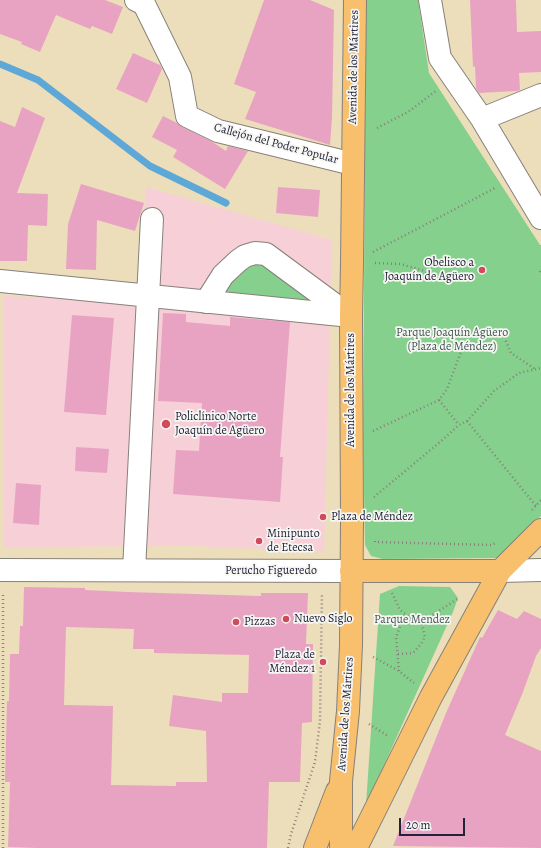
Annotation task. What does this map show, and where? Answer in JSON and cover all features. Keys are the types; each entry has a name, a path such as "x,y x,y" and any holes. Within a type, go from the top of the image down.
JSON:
{"main road":[{"name":"Avenida de los Mártires","path":"341,848 341,781 348,711 351,645 351,316 355,0"},
{"path":"356,848 431,697 500,571 541,530"},
{"name":"Perucho Figueredo","path":"351,571 500,571"},
{"name":"Avenida de los Mártires","path":"315,848 341,781"}],"street":[{"name":"Callejón del Poder Popular","path":"136,0 144,4 180,77 187,116 218,131 353,164"},
{"path":"430,0 440,58 482,119 541,218"},
{"path":"482,119 541,95"},
{"path":"134,570 152,219"},
{"path":"206,302 223,275 238,261 245,256 255,253 266,254 351,316"},
{"path":"0,281 351,316"},
{"name":"Perucho Figueredo","path":"1,570 351,571"},
{"name":"Perucho Figueredo","path":"500,571 541,570"}],"path":[{"path":"376,120 377,128 408,112 454,78"},
{"path":"373,252 516,177"},
{"path":"373,244 372,263 400,264 425,271 437,281"},
{"path":"504,329 505,340 511,353 535,369"},
{"path":"371,424 371,432 439,400 447,389 461,352 460,340"},
{"path":"374,490 374,497 459,425 467,421 494,391 519,373 541,368"},
{"path":"439,400 459,425"},
{"path":"467,421 541,510"},
{"path":"531,510 541,500"},
{"path":"375,534 375,542 492,545 496,543"},
{"path":"1,570 3,848"},
{"path":"288,848 291,834 315,762 319,728 322,571"},
{"path":"382,571 400,610 409,617 420,621 434,614 461,596"},
{"path":"399,671 396,637 405,614"},
{"path":"398,654 413,653 421,644 425,637 420,621"},
{"path":"351,645 399,671 431,697"},
{"path":"348,711 407,747"}],"shaded area":[{"name":"Policlínico Norte Joaquín de Agüero","path":"146,187 332,240 324,551 193,546 4,547 4,296 137,301"}],"green space":[{"name":"Parque Joaquín Agüero (Plaza de Méndez)","path":"366,0 418,0 429,73 541,245 541,516 499,558 383,559 371,556 365,545 363,435"},
{"path":"254,259 311,298 308,300 228,294 225,290 225,283"},
{"name":"Parque Mendez","path":"399,586 450,587 458,598 366,805 380,594"}],"building":[{"path":"0,0 105,0 123,7 112,34 92,26 90,29 56,15 40,52 21,44 22,42 0,34"},
{"path":"264,0 310,0 334,10 330,145 245,119 256,92 234,84"},
{"path":"470,0 516,0 517,32 541,31 541,72 519,73 520,90 479,93 476,88 475,66 473,67"},
{"path":"133,53 160,65 162,69 147,103 116,89"},
{"path":"22,107 45,118 17,193 48,194 47,226 28,225 27,261 0,261 0,121 15,127"},
{"path":"163,116 211,141 226,151 228,146 248,151 225,189 173,157 177,150 152,137"},
{"path":"81,184 144,203 135,231 97,220 96,270 66,269 68,224"},
{"path":"278,187 320,190 318,217 276,213"},
{"path":"163,313 186,314 186,322 230,326 230,317 290,322 280,457 283,457 280,502 173,494 176,450 199,451 202,403 158,401"},
{"path":"72,315 114,318 106,415 64,412"},
{"path":"76,447 109,449 107,473 75,471"},
{"path":"16,483 41,485 39,525 13,523"},
{"path":"24,587 85,588 85,590 128,592 261,596 261,593 308,593 306,644 313,644 312,722 302,723 300,782 269,782 267,848 8,847 10,782 5,782 10,654 19,654 20,626 23,626","holes":["66,627 134,629 133,649 154,649 154,653 249,655 248,693 222,693 222,702 173,695 169,726 206,731 207,782 176,782 176,786 111,785 113,706 64,705"]},
{"path":"498,610 517,619 524,611 541,619 541,648 536,656 505,735 541,751 541,848 393,846 446,713 480,637 482,638"}],"waterway":[{"path":"0,64 38,80 150,166 226,203"}],"place":[{"name":"Obelisco a Joaquín de Agüero","path":"482,270"},
{"name":"Policlínico Norte Joaquín de Agüero","path":"166,424"},
{"name":"Plaza de Méndez","path":"323,517"},
{"name":"Minipunto de Etecsa","path":"259,541"},
{"name":"Nuevo Siglo","path":"286,619"},
{"name":"Pizzas","path":"236,622"},
{"name":"Plaza de Méndez 1","path":"323,662"}]}
